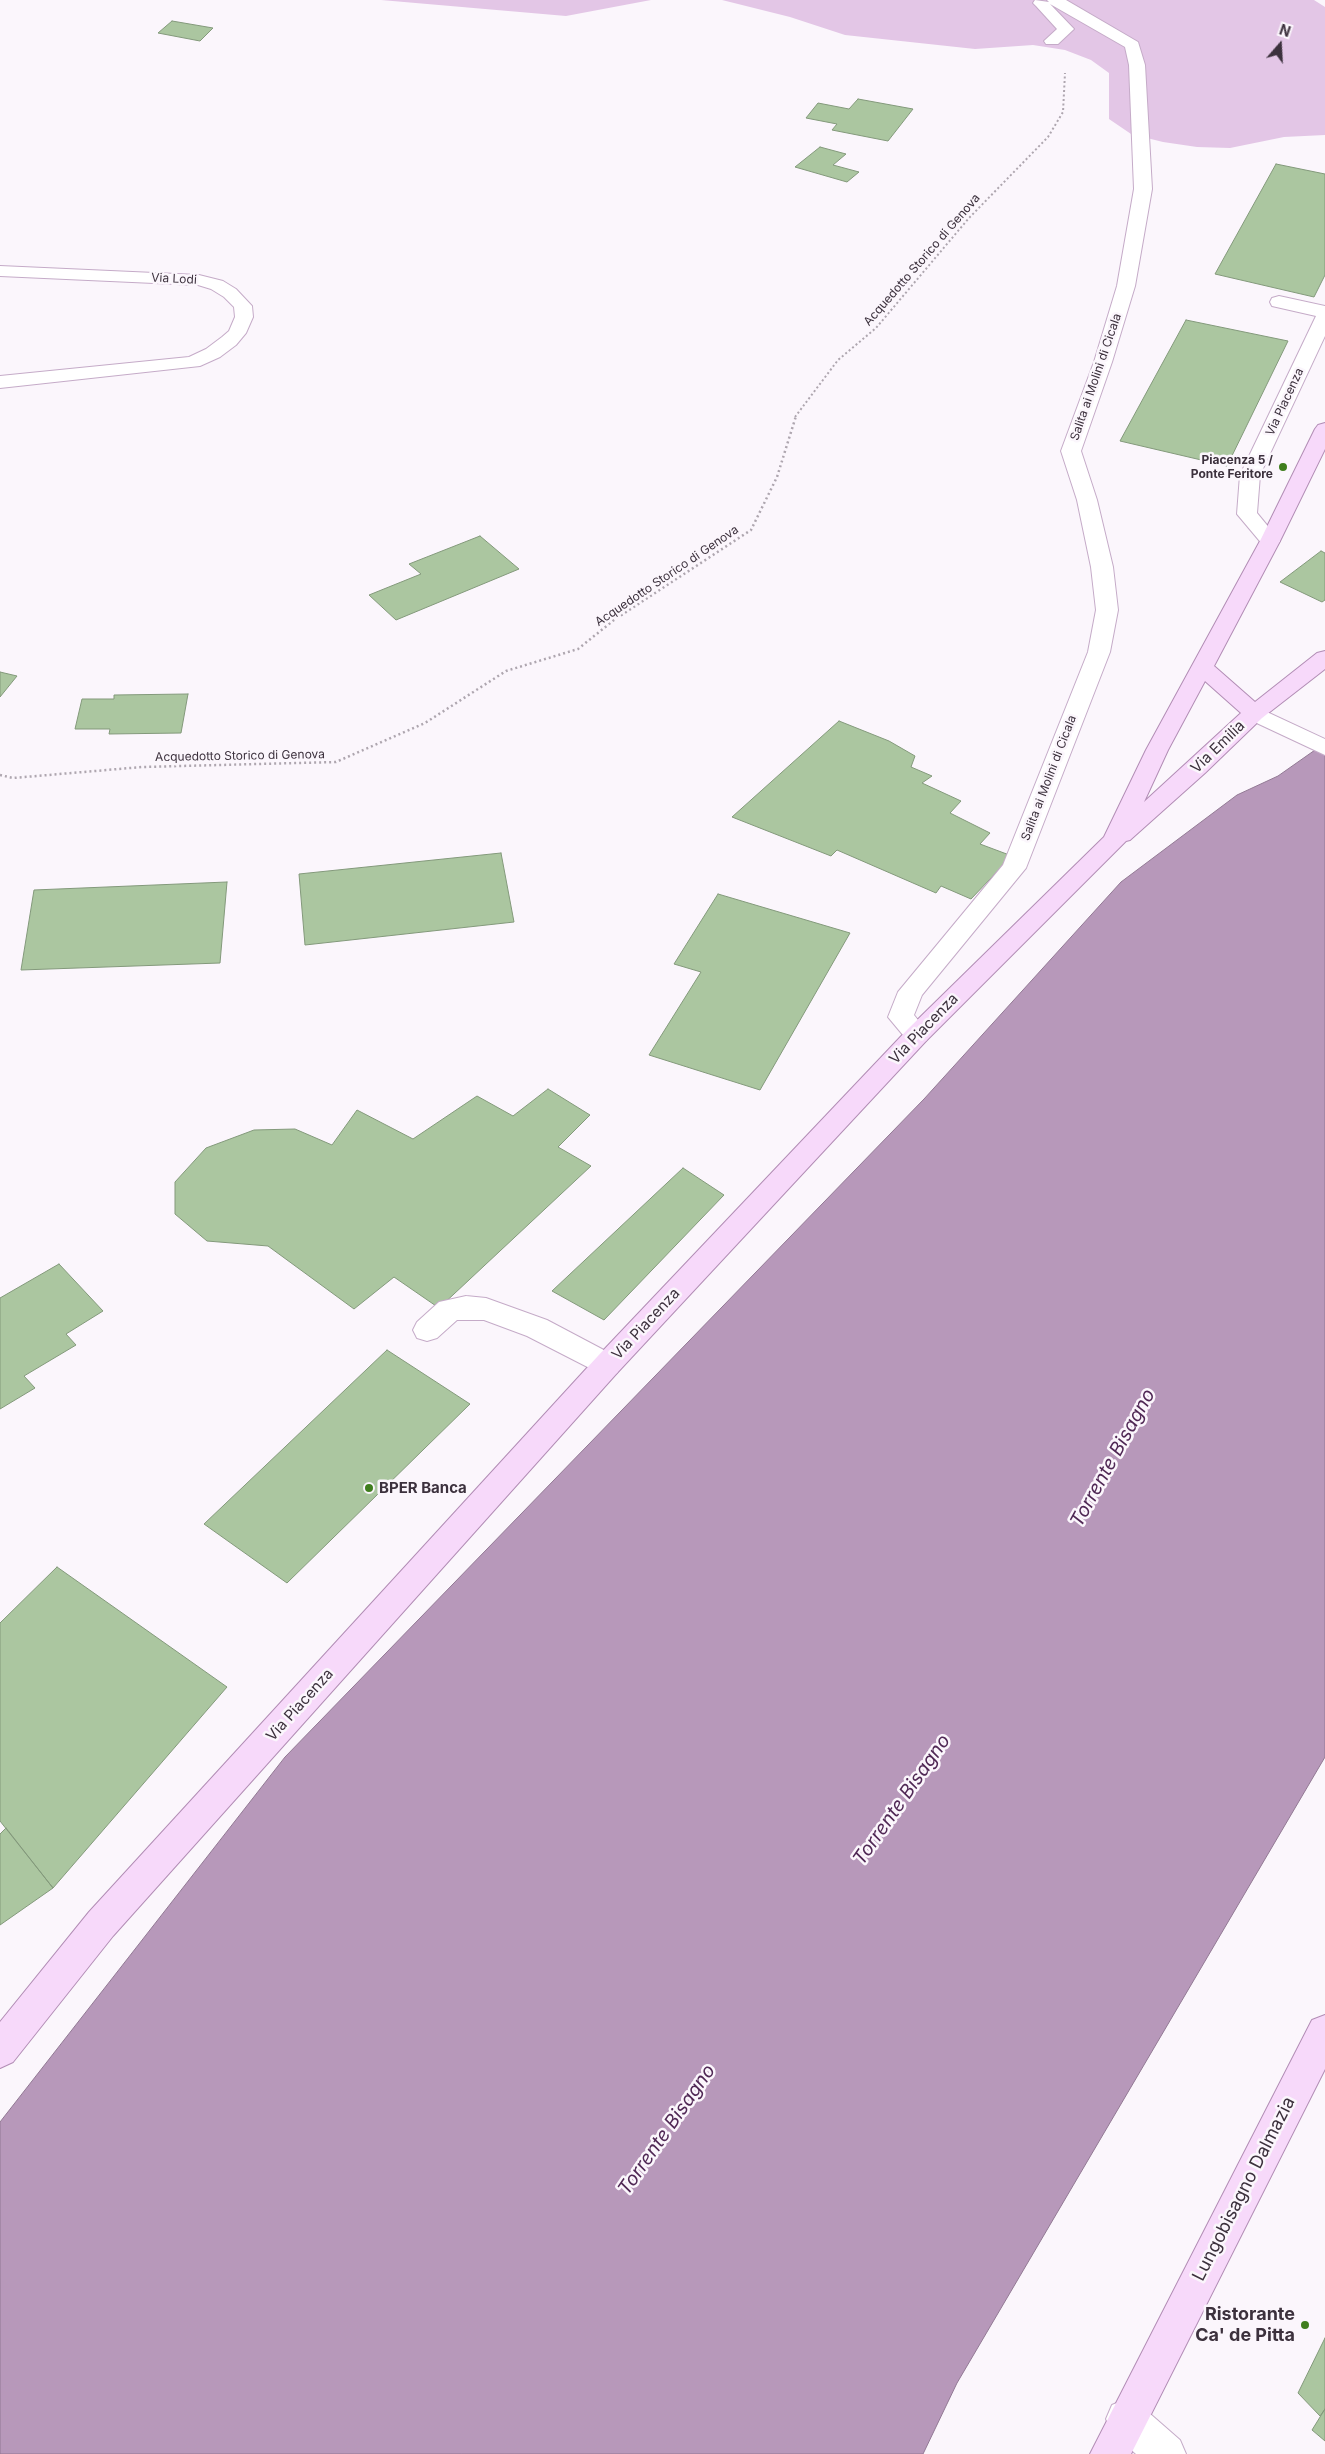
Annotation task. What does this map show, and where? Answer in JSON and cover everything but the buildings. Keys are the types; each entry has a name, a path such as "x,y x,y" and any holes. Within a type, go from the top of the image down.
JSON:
{"main road":[{"name":"Via Piacenza","path":"0,2050 101,1924 607,1365 917,1034 1114,840 1157,750 1270,541 1325,429"},
{"name":"Via Emilia","path":"1114,840 1197,768 1254,713 1325,658"},
{"path":"1202,667 1254,713"},
{"name":"Lungobisagno Dalmazia","path":"1110,2454 1126,2419 1325,2032"}],"street":[{"path":"1038,0 1066,29 1052,41"},
{"name":"Salita ai Molini di Cicala","path":"917,1034 901,1017 911,992 1014,868 1099,652 1107,610 1102,567 1087,500 1070,451 1103,362 1126,286 1143,189 1137,65 1132,45 1055,0"},
{"name":"Via Lodi","path":"0,270 200,280 216,285 230,293 243,306 244,316 237,333 229,341 213,353 193,362 0,382"},
{"path":"1279,302 1325,314"},
{"name":"Via Piacenza","path":"1270,541 1247,514 1250,475 1325,314"},
{"path":"1254,713 1325,748"},
{"name":"Via Piacenza","path":"427,1330 449,1310 466,1307 486,1309 537,1328 607,1365"},
{"path":"1126,2419 1166,2454"}],"path":[{"name":"Acquedotto Storico di Genova","path":"0,775 13,778 142,767 336,762 425,723 506,671 578,648 614,620 751,530 776,477 792,420 838,360 876,328 969,218 1048,137 1063,112 1066,68 1052,41"}],"shaded area":[{"path":"381,0 651,0 566,16"},
{"path":"722,0 1314,0 1325,7 1325,135 1284,137 1230,148 1197,147 1163,142 1131,134 1109,119 1109,73 1091,60 1065,50 1033,45 975,49 845,35 790,17"}],"water":[{"name":"Torrente Bisagno","path":"1325,743 1325,1757 957,2383 923,2454 0,2454 0,2122 285,1757 924,1099 1121,882 1237,795 1278,776"}],"place":[{"name":"Piacenza 5 / Ponte Feritore","path":"1283,467"},
{"name":"BPER Banca","path":"369,1488"},
{"name":"Ristorante Ca' de Pitta","path":"1305,2325"}]}
